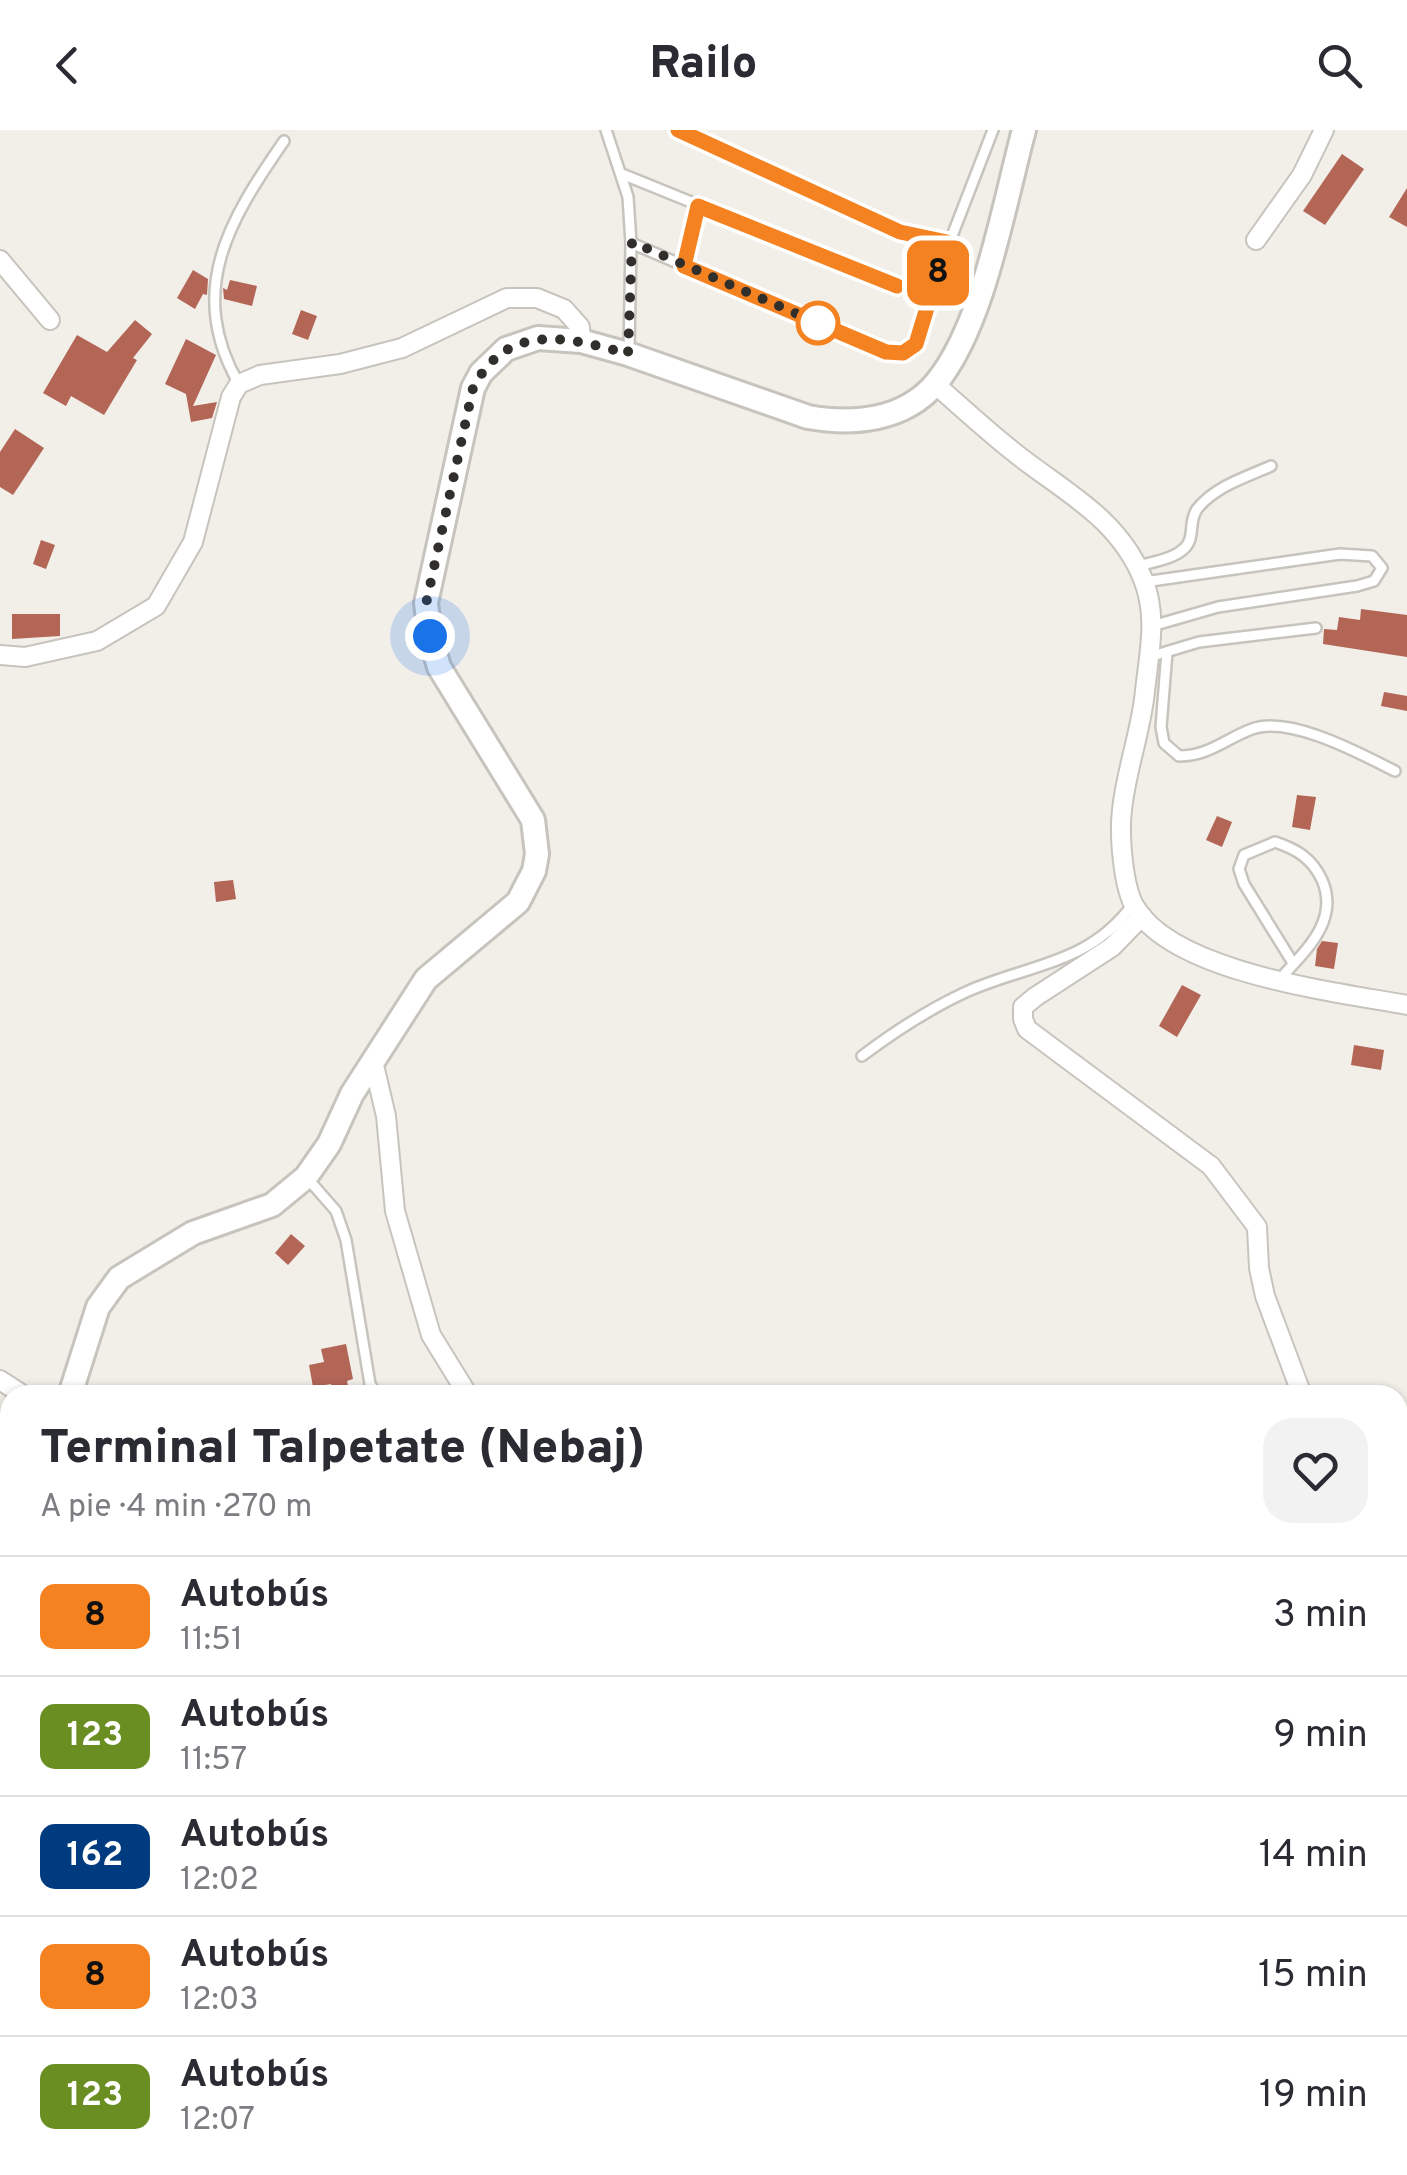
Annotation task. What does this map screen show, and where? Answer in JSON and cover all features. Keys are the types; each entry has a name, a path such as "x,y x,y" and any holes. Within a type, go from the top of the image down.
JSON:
{"street":[{"path":"73,1385 98,1307 119,1278 194,1233 272,1205 306,1177 329,1144 352,1094 426,978 518,902 534,871 537,837 533,820 439,668 426,604 468,404 481,373 492,360 522,342 538,338 581,340 808,417 835,422 863,421 890,414 914,402 935,384 962,342 986,274 1024,130"},
{"path":"1256,240 1302,175 1325,131"},
{"path":"0,260 50,320"},
{"path":"0,655 24,656 97,641 156,606 194,542 232,397 239,384 260,375 340,364 402,348 507,298 537,298 564,308 580,327 581,340"},
{"path":"935,384 1011,450 1107,522 1140,574 1153,616 1158,654 1122,811 1123,855 1137,910 1170,944 1277,982 1407,1006"},
{"path":"1137,910 1112,948 1023,1007 1023,1018 1028,1029 1212,1166 1232,1190 1257,1227 1259,1268 1266,1296 1298,1385"},
{"path":"372,1061 386,1116 395,1211 431,1335 462,1385"}],"lane":[{"path":"678,130 900,232 947,242"},
{"path":"632,242 886,352 903,353 916,344 947,242 993,130"},
{"path":"610,134 628,197 632,242 628,354"},
{"path":"239,384 217,326 214,276 245,198 284,141"},
{"path":"622,174 930,299"},
{"path":"684,266 698,206"},
{"path":"1140,574 1183,551 1190,541 1190,526 1200,506 1219,489 1271,466"},
{"path":"1140,574 1340,554 1372,556 1382,568 1374,581 1357,586 1218,607 1152,626"},
{"path":"1316,628 1199,642 1158,654 1164,743 1179,756 1197,756 1252,729 1291,728 1395,772"},
{"path":"1277,982 1294,963 1310,944 1326,919 1330,897 1316,867 1297,849 1274,842 1244,855 1239,869 1244,884 1294,963"},
{"path":"862,1056 896,1030 966,992 1068,958 1137,910"},
{"path":"306,1177 336,1210 346,1240 371,1385"}],"building":[{"path":"1342,154 1364,169 1325,225 1303,211"},
{"path":"1407,188 1407,227 1389,217"},
{"path":"193,270 208,279 207,295 203,294 195,309 177,298"},
{"path":"230,280 257,286 252,306 224,299 223,288 227,290"},
{"path":"301,310 317,316 308,340 292,334"},
{"path":"135,320 152,334 133,358 137,360 104,415 71,396 66,406 43,393 77,335 107,352"},
{"path":"186,339 216,355 193,406 217,402 212,418 191,422 186,394 165,384"},
{"path":"15,429 44,448 13,495 0,487 0,452"},
{"path":"41,540 55,545 46,569 33,564"},
{"path":"1361,609 1407,615 1407,657 1323,644 1324,629 1337,630 1339,617 1360,620"},
{"path":"12,614 60,614 60,636 12,639"},
{"path":"1384,692 1407,696 1407,711 1381,706"},
{"path":"1297,795 1316,797 1310,830 1292,827"},
{"path":"1217,816 1232,822 1222,847 1206,840"},
{"path":"233,880 236,899 216,902 214,882"},
{"path":"1322,941 1338,943 1334,969 1315,966"},
{"path":"1182,985 1201,995 1177,1037 1159,1026"},
{"path":"1354,1045 1384,1050 1381,1070 1351,1065"},
{"path":"291,1234 305,1246 288,1265 275,1253"},
{"path":"346,1344 353,1379 347,1381 348,1385 313,1385 309,1365 324,1362 321,1349"}],"bus line":[{"name":"8","path":"678,130 900,232 947,242 916,344 903,353 886,352 684,266 698,206 897,286"}],"route":[{"path":"430,636 426,604 473,388 481,373 506,349 538,338 581,340 628,354 632,242 818,323"}]}
